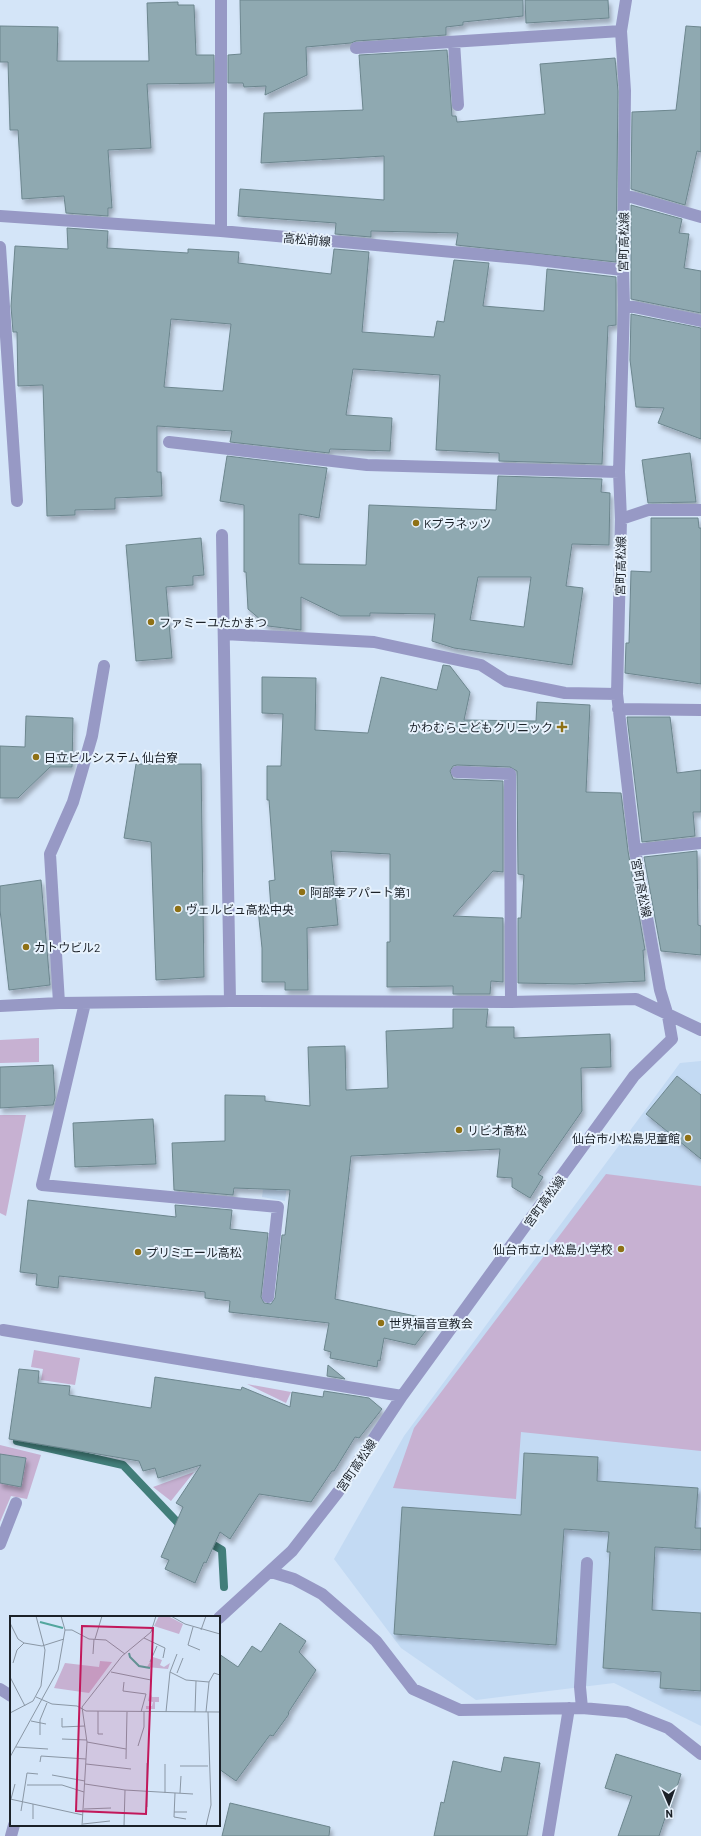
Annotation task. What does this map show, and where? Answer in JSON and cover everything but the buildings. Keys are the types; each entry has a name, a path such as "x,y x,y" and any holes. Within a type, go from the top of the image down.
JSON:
{"street":[{"path":"221,0 221,231"},
{"name":"宮町高松線","path":"220,1617 271,1572 292,1551 338,1492 402,1396 634,1076 672,1038 668,1016 660,990 635,850 617,694 624,305 625,91 621,31 626,0"},
{"path":"356,48 621,31"},
{"path":"454,42 458,105"},
{"path":"624,195 701,217"},
{"name":"高松前線","path":"0,216 221,231 522,258 623,270"},
{"path":"0,247 17,501"},
{"path":"624,305 701,321"},
{"path":"169,442 367,465 620,472"},
{"path":"621,519 648,510 701,510"},
{"path":"222,535 230,1001"},
{"path":"224,634 374,642 481,665 506,681 565,693 617,694"},
{"path":"59,1003 50,854 73,802 92,736 104,666"},
{"path":"618,709 701,710"},
{"path":"457,772 510,774 511,1002"},
{"path":"635,850 701,843"},
{"path":"0,1006 59,1003 230,1001 511,1002 636,999 668,1016 701,1030"},
{"path":"85,1003 42,1185 278,1207 268,1297"},
{"path":"3,1330 402,1396"},
{"path":"0,1544 16,1503"},
{"path":"582,1708 580,1687 587,1563"},
{"path":"271,1572 294,1579 322,1594 376,1641 413,1688 460,1710 582,1708 627,1712 668,1728 701,1754"},
{"path":"0,1689 10,1695"},
{"path":"548,1836 569,1708"},
{"path":"11,1836 14,1826"}],"shaded area":[{"path":"39,1038 39,1062 0,1063 0,1040"},
{"name":"仙台市立小松島小学校","path":"701,1061 701,1726 614,1683 476,1700 401,1648 334,1559 404,1436 680,1063"},
{"path":"0,1115 26,1115 6,1216 0,1213"},
{"path":"266,1166 289,1170 285,1201 262,1197"},
{"path":"606,1174 701,1186 701,1451 521,1432 516,1499 393,1488 414,1428"},
{"path":"34,1350 80,1358 75,1385 41,1380 43,1369 31,1367"},
{"path":"247,1384 291,1392 286,1403"},
{"path":"0,1445 41,1455 27,1499 11,1496 0,1522"},
{"path":"194,1472 171,1501 153,1487"}],"waterway":[{"path":"17,1441 123,1465 180,1525 185,1528"},
{"path":"205,1540 222,1550 224,1587"}],"place":[{"name":"Kプラネッツ","path":"416,523"},
{"name":"ファミーユたかまつ","path":"151,622"},
{"name":"かわむらこどもクリニック","path":"562,727"},
{"name":"日立ビルシステム 仙台寮","path":"36,757"},
{"name":"阿部幸アパート第1","path":"302,892"},
{"name":"ヴェルビュ高松中央","path":"178,909"},
{"name":"カトウビル2","path":"26,947"},
{"name":"リビオ高松","path":"459,1130"},
{"name":"仙台市小松島児童館","path":"688,1138"},
{"name":"仙台市立小松島小学校","path":"621,1249"},
{"name":"プリミエール高松","path":"138,1252"},
{"name":"世界福音宣教会","path":"381,1323"}]}
